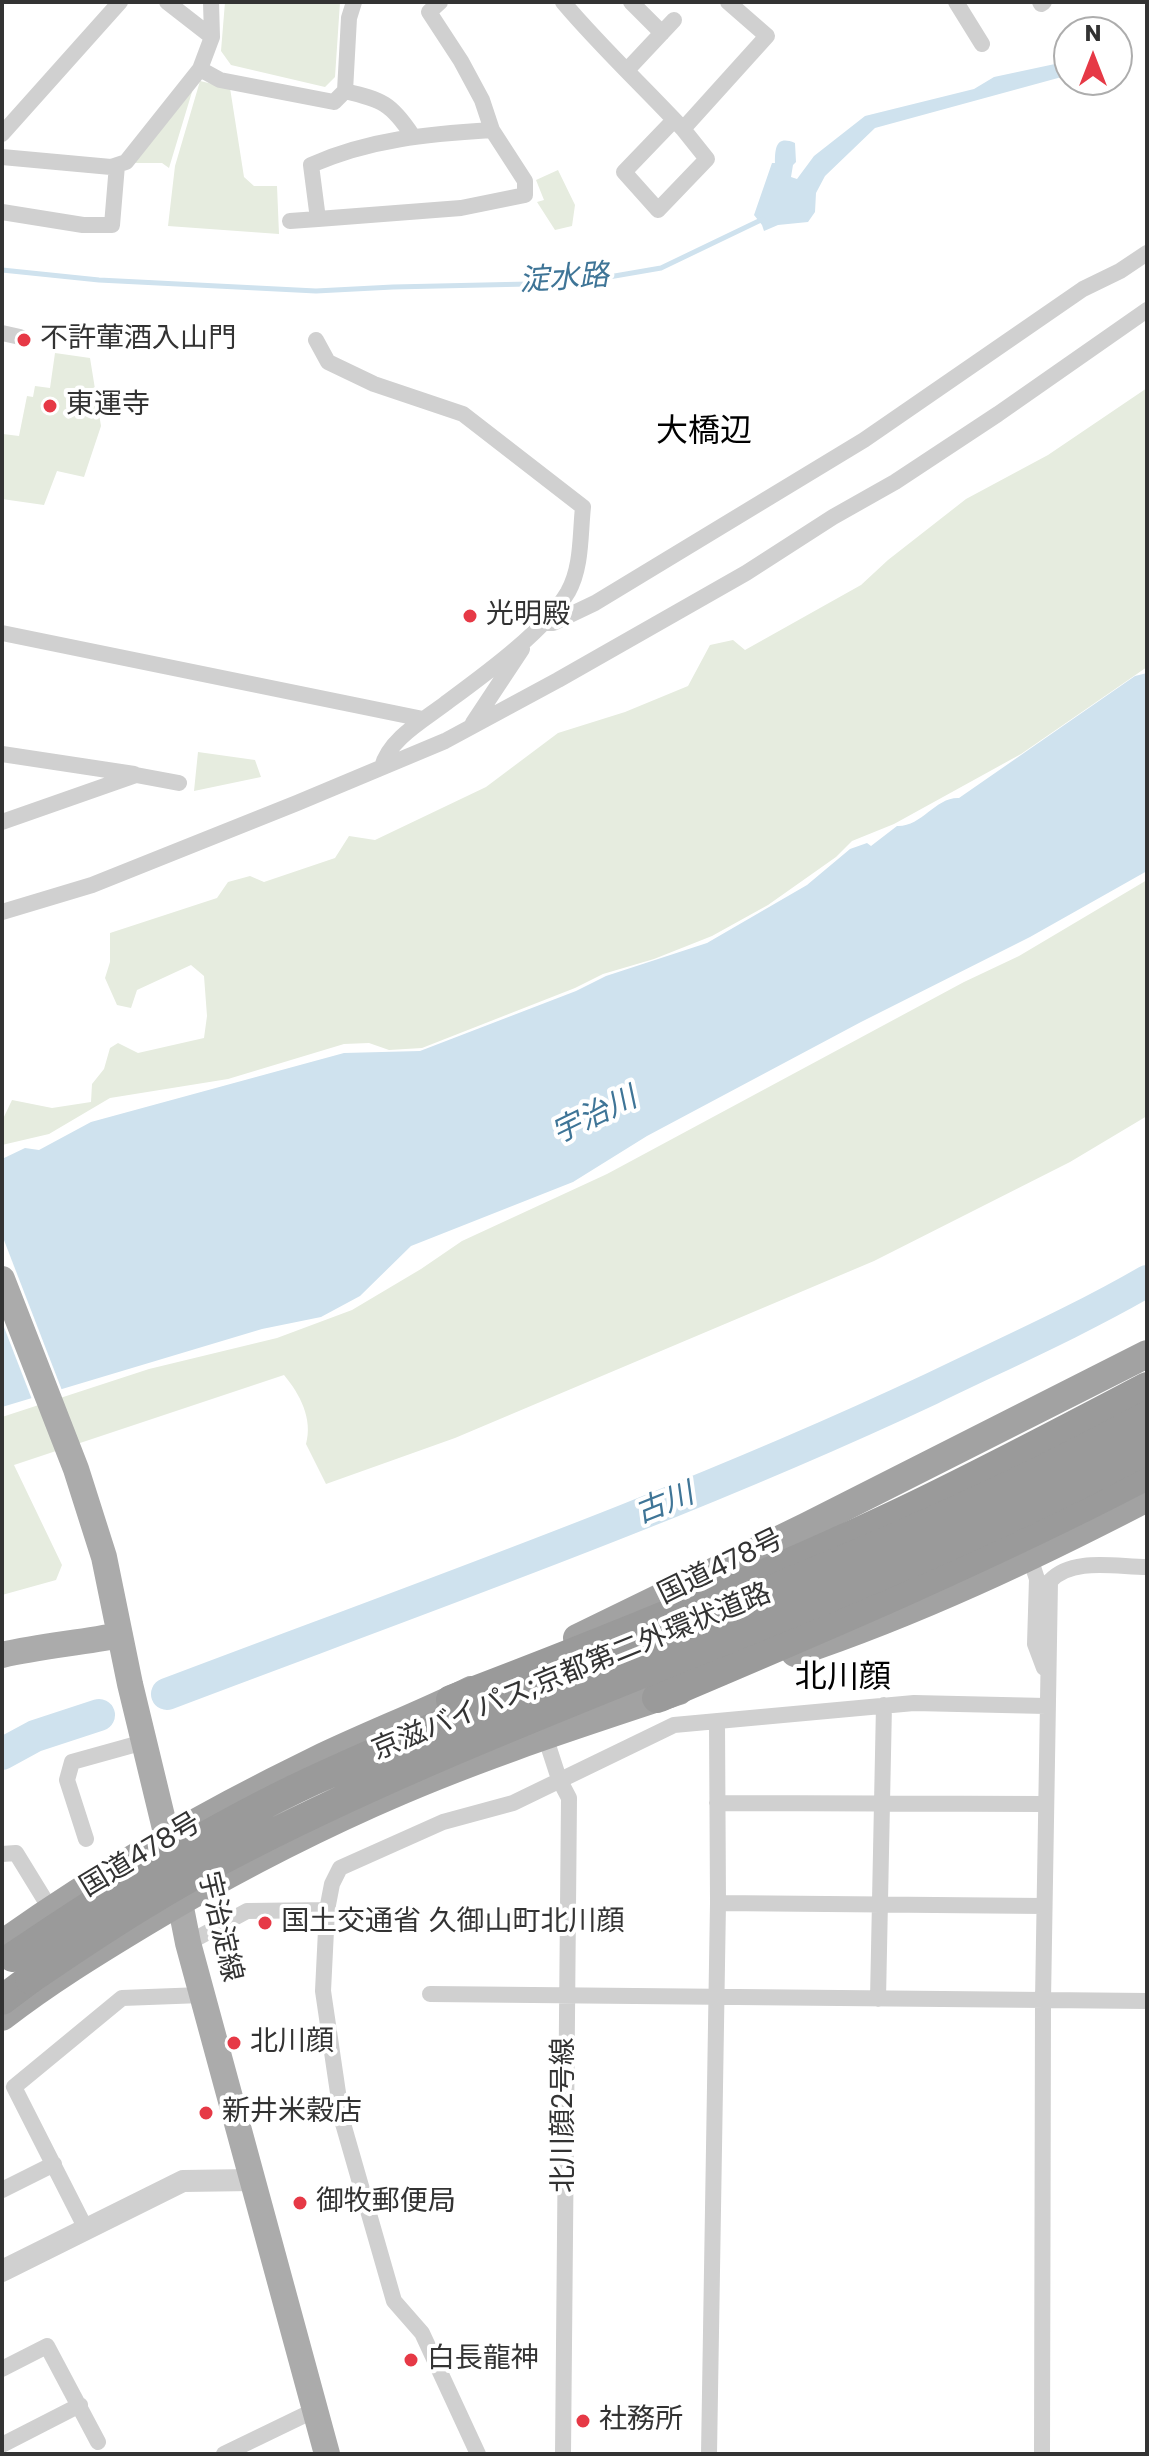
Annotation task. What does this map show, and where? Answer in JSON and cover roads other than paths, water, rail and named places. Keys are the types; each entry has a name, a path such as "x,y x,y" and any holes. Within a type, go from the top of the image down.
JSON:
{"highway":[{"name":"国道478号","path":"12,1961 51,1910 167,1837 319,1759 451,1700 807,1526 1147,1354"},
{"path":"451,1700 588,1648 825,1547 907,1510 1147,1387"},
{"name":"京滋バイパス;京都第二外環状道路","path":"12,1961 150,1868 310,1783 875,1546 998,1491 1147,1416"},
{"name":"京滋バイパス;京都第二外環状道路","path":"12,1961 93,1935 169,1889 326,1807 494,1734 885,1575 1013,1517 1147,1449"},
{"path":"657,1698 863,1610 1027,1535 1147,1475"},
{"path":"2,2017 57,1978 180,1902 281,1847 372,1803 545,1736 871,1626 1030,1558 1147,1498"},
{"path":"2,2000 12,1961"}],"main road":[{"name":"宇治淀線","path":"2,1279 96,1529 167,1837 188,1943 327,2454"},
{"path":"2,1655 120,1635"}],"street":[{"path":"2,134 120,2"},
{"path":"167,2 212,37"},
{"path":"2,157 111,167 126,162 200,69 212,37 211,2"},
{"path":"200,69 220,80 334,102 345,91 349,18 354,2"},
{"path":"290,221 461,208 525,195 525,181 492,130 482,100 461,61 429,12 440,2"},
{"path":"563,2 589,33 628,69 678,124 707,159 658,210 624,172 678,124 767,36 728,2"},
{"path":"628,69 668,27 631,2"},
{"path":"956,2 982,44"},
{"path":"345,91 381,99 412,135"},
{"path":"318,219 311,165 344,151 412,135 492,130"},
{"path":"2,212 83,225 112,225 117,165"},
{"path":"546,623 553,623 595,603 864,440 1083,289 1120,271 1147,253"},
{"path":"2,912 92,885 445,741 746,573 986,423 1147,310"},
{"path":"2,333 20,337"},
{"path":"316,340 328,362 374,384 463,414 583,507 578,567 569,591 546,623 423,719 386,754 382,767"},
{"path":"2,633 423,719"},
{"path":"472,724 530,636"},
{"path":"2,754 179,783"},
{"path":"2,822 136,775"},
{"path":"1030,1558 1037,1579 1035,1644 1047,1677"},
{"path":"1042,2454 1043,2000 1050,1581 1059,1571 1080,1566 1147,1567"},
{"path":"478,2454 422,2333 394,2301 342,2120 323,1991 327,1910 332,1884 340,1868 443,1822 513,1803 674,1725 914,1703 1046,1706"},
{"path":"878,1999 884,1705"},
{"path":"709,2454 718,1903 717,1722"},
{"name":"北川顔2号線","path":"545,1736 559,1779 569,1798 563,2454"},
{"path":"86,1839 67,1780 72,1762 144,1742"},
{"path":"717,1803 1045,1804"},
{"path":"2,1854 16,1853 51,1910"},
{"path":"718,1903 1044,1906"},
{"path":"188,1943 247,1911 327,1910"},
{"path":"430,1994 1147,2001"},
{"path":"86,2229 14,2087 122,1998 202,1995"},
{"path":"2,2190 54,2164"},
{"path":"2,2271 183,2181 253,2180"},
{"path":"2,2369 47,2346 98,2442"},
{"path":"2,2445 80,2405"},
{"path":"224,2454 315,2410"}],"water":[{"path":"1053,64 1053,79 875,128 825,176 816,193 815,212 808,222 778,225 764,231 754,215 780,142 795,143 796,162 791,177 797,179 814,156 865,116 974,89 994,77"},
{"name":"宇治川","path":"1147,673 1147,871 1030,937 861,1022 647,1136 573,1182 411,1246 360,1296 321,1317 262,1329 2,1407 2,1159 25,1148 39,1150 91,1122 344,1053 420,1051 576,991 606,976 707,943 807,885 850,849 867,843 871,846 897,826 914,822 943,802 959,798 1135,676"}],"waterway":[{"name":"淀水路","path":"2,270 99,280 316,291 574,283 661,268 763,219"},
{"name":"古川","path":"167,1694 552,1549 743,1472 931,1389 1067,1324 1147,1281"},
{"name":"古川","path":"2,1754 35,1736 99,1715"}],"place":[{"name":"不許葷酒入山門","path":"24,340"},
{"name":"東運寺","path":"50,406"},
{"name":"光明殿","path":"470,616"},
{"name":"国土交通省 久御山町北川顔","path":"265,1923"},
{"name":"北川顔","path":"234,2043"},
{"name":"新井米穀店","path":"206,2113"},
{"name":"御牧郵便局","path":"300,2203"},
{"name":"白長龍神","path":"411,2360"},
{"name":"社務所","path":"583,2421"}],"district":[{"name":"大橋辺","path":"704,433"},
{"name":"北川顔","path":"843,1679"}]}
